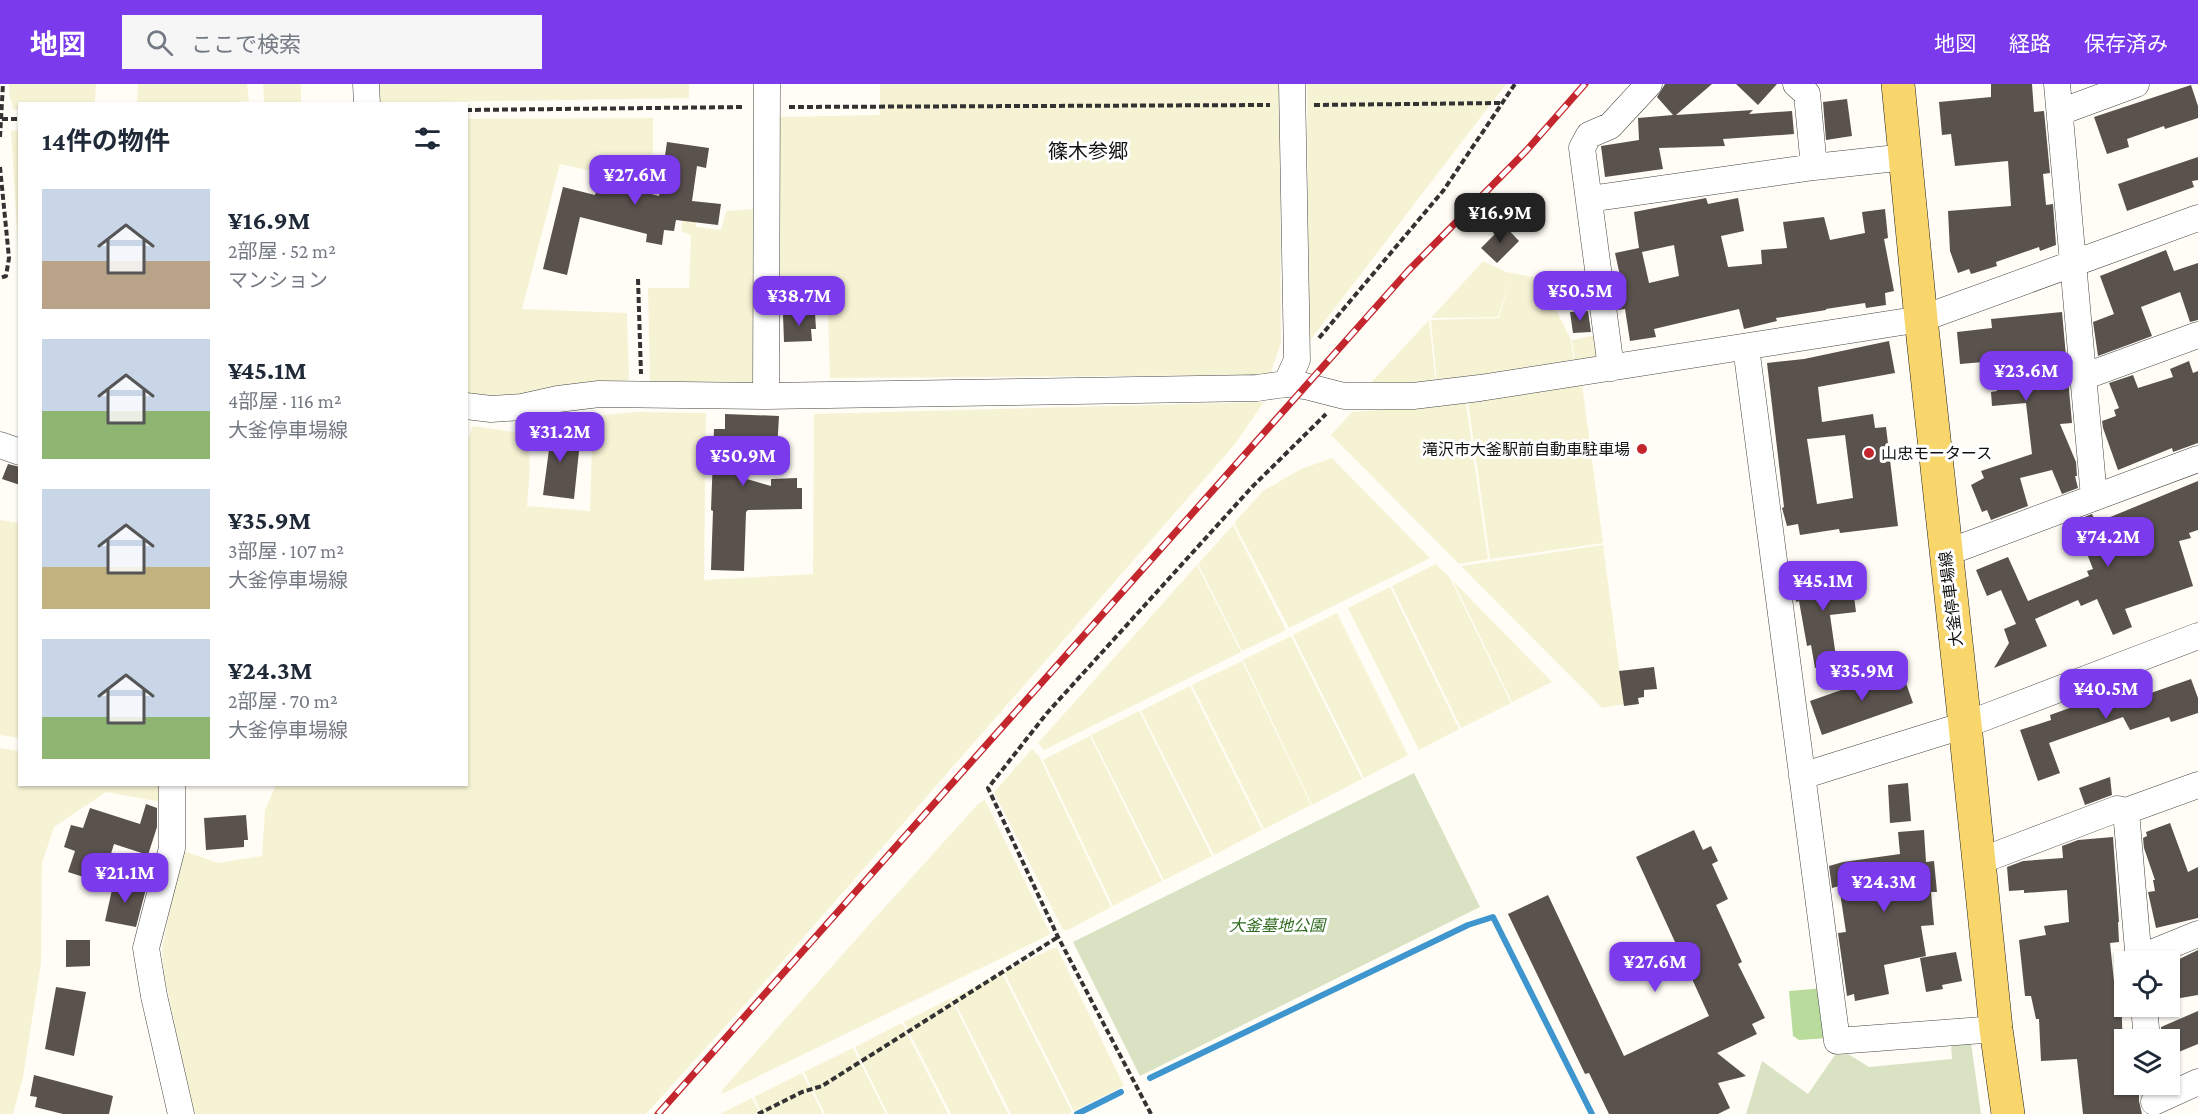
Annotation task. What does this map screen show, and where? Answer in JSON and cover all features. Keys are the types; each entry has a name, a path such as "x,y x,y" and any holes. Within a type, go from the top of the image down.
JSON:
{"main road":[{"name":"大釜停車場線","path":"1898,84 1996,1029 2008,1114"}],"street":[{"path":"366,84 367,102"},
{"path":"1611,368 1582,148 1590,135 1610,126 1649,84"},
{"path":"1796,84 1807,94 1814,167"},
{"path":"2057,84 2094,497"},
{"path":"2060,112 2136,84"},
{"path":"766,396 767,95"},
{"path":"1286,384 1297,360 1292,95"},
{"path":"1589,199 1814,167 1906,157"},
{"path":"468,406 491,409 522,407 558,399 599,394 766,396 1257,388 1286,384 1305,386 1344,396 1413,396 1480,388 1921,319 2198,218"},
{"path":"2083,377 2198,335"},
{"path":"1746,347 1837,1041 1996,1029"},
{"path":"0,445 18,451"},
{"path":"1946,553 2198,459"},
{"path":"1802,776 1965,725 2198,636"},
{"path":"1980,861 2117,809 2126,811 2198,785"},
{"path":"172,786 172,848 146,948 154,996 181,1114"},
{"path":"2126,811 2138,951"},
{"path":"2159,951 2198,934"},
{"path":"2154,1100 2198,1082"}],"path":[{"path":"0,137 3,84"},
{"path":"1297,360 1310,349 1443,191 1515,84"},
{"path":"468,110 767,95 1292,95 1502,103"},
{"path":"2,119 18,119"},
{"path":"0,166 9,258 6,276 0,278"},
{"path":"638,279 641,394"},
{"path":"1150,1114 1058,937 988,788 1047,714 1252,487 1344,396"},
{"path":"758,1114 802,1092 822,1086 1058,937"}],"shaded area":[{"path":"9,84 96,84 95,102 18,102 18,109 13,110"},
{"path":"138,84 247,84 249,101 236,102 137,102"},
{"path":"263,84 301,84 301,102 264,102"},
{"path":"377,84 689,84 689,98 377,102"},
{"path":"880,84 1280,84 1281,343 1270,375 830,378 827,282 775,280 777,117 880,115"},
{"path":"1307,84 1506,84 1309,342"},
{"path":"653,118 653,150 648,183 560,164 522,309 627,313 629,380 507,397 468,393 468,119"},
{"path":"18,130 18,245 11,131"},
{"path":"756,209 756,383 650,385 648,288 689,288 691,235 681,231 684,210 694,210 696,227 721,230 726,211"},
{"path":"1483,261 1506,272 1545,279 1551,300 1571,340 1574,365 1437,384 1431,320 1499,318 1510,279 1498,317 1431,318"},
{"path":"1429,320 1436,385 1367,387"},
{"path":"1596,335 1606,358 1575,364 1572,340"},
{"path":"1582,384 1603,543 1490,559 1468,402"},
{"path":"1264,402 1235,444 740,1010 646,1114 193,1114 164,974 162,950 181,850 218,863 262,856 265,810 276,786 468,786 468,439 473,426 527,434 530,466 527,506 590,511 593,416 638,412 706,413 704,580 813,574 814,414"},
{"path":"1466,403 1488,559 1459,564 1331,435 1352,412"},
{"path":"1332,458 1430,558 1289,628 1234,523 1263,491 1301,469"},
{"path":"0,520 18,523 18,738 0,735"},
{"path":"1233,525 1286,630 1242,651 1198,564"},
{"path":"1603,545 1624,704 1602,708 1461,566"},
{"path":"1436,564 1450,578 1511,703 1461,728 1392,586"},
{"path":"1197,565 1241,652 1044,750 1038,743"},
{"path":"1453,581 1552,682 1512,702"},
{"path":"1390,587 1459,729 1419,750 1348,608"},
{"path":"1337,613 1408,755 1364,778 1293,635"},
{"path":"1291,636 1362,779 1312,805 1243,660"},
{"path":"1242,661 1311,805 1264,829 1192,685"},
{"path":"1190,686 1262,830 1214,855 1141,711"},
{"path":"1139,711 1212,856 1164,880 1091,735"},
{"path":"1090,736 1162,881 1113,906 1043,760"},
{"path":"0,748 18,751 18,786 166,786 167,803 106,792 54,827 42,863 41,963 23,1077 13,1114 0,1114"},
{"path":"1032,749 1039,756 1111,907 1068,930 1063,930 994,792"},
{"path":"985,800 1050,933 722,1094 723,1089 859,936 978,804"},
{"path":"1057,948 1124,1086 1074,1111 1004,972"},
{"path":"1002,973 1072,1112 1069,1114 1011,1114 953,998"},
{"path":"951,998 1008,1114 951,1114 904,1022"},
{"path":"902,1023 948,1114 888,1114 855,1047"},
{"path":"853,1048 886,1114 825,1114 804,1072"},
{"path":"802,1073 823,1114 762,1114 754,1097"},
{"path":"752,1098 760,1114 720,1114"}],"green space":[{"name":"大釜墓地公園","path":"1414,773 1480,907 1140,1076 1073,942"},
{"path":"1824,988 1829,1038 1799,1040 1793,1036 1789,991"},
{"path":"1971,1043 1981,1114 1746,1114 1762,1061 1808,1094 1835,1055 1848,1054 1869,1067 1952,1059 1951,1044"}],"building":[{"path":"1665,84 1712,84 1676,115 1753,110 1749,114 1792,111 1794,134 1723,139 1725,146 1659,148 1663,169 1605,177 1601,146 1639,140 1638,118 1673,115 1657,97"},
{"path":"1736,84 1777,84 1758,105"},
{"path":"1991,84 2032,84 2034,112 2044,111 2050,173 2043,174 2046,205 2053,204 2056,245 2040,251 2039,247 1996,262 1997,266 1971,274 1969,269 1958,273 1950,251 1948,211 2011,206 2008,161 1955,166 1951,134 1942,135 1939,102 1991,97"},
{"path":"2191,85 2198,106 2198,118 2165,129 2164,126 2127,139 2129,147 2107,154 2094,117"},
{"path":"1847,99 1852,136 1826,140 1823,102"},
{"path":"667,142 709,148 706,168 697,166 692,201 721,204 718,225 676,220 674,231 664,230 662,245 646,242 647,234 580,217 567,275 543,269 563,187 595,195 598,185 628,192 629,188 659,196"},
{"path":"2198,157 2198,180 2192,181 2194,187 2127,211 2118,184"},
{"path":"1706,198 1708,204 1738,198 1744,231 1721,236 1728,267 1762,264 1761,250 1787,248 1783,222 1824,217 1830,240 1865,233 1862,212 1885,209 1888,238 1884,239 1894,291 1885,293 1886,305 1866,308 1865,303 1826,309 1776,318 1777,321 1744,329 1739,309 1654,329 1656,337 1630,341 1625,309 1618,310 1617,295 1624,294 1615,253 1639,248 1634,212","holes":["1674,245 1679,276 1649,283 1642,252"]},
{"path":"1504,225 1519,241 1497,263 1481,248"},
{"path":"2166,250 2174,271 2198,263 2198,320 2190,322 2180,292 2141,307 2152,336 2098,356 2093,322 2114,314 2100,276"},
{"path":"1588,311 1591,332 1573,333 1570,312"},
{"path":"2062,312 2072,423 2060,424 2076,462 2077,476 2075,476 2078,488 2062,494 2052,470 2020,478 2028,506 1991,520 1987,510 1982,512 1971,485 1984,478 1981,471 2032,454 2026,403 1992,406 1991,392 1997,391 1995,361 1960,364 1957,332 1992,328 1991,319"},
{"path":"815,313 816,329 811,329 812,341 784,342 783,314"},
{"path":"1889,341 1895,373 1818,387 1822,422 1873,414 1875,428 1886,427 1898,526 1840,533 1839,529 1800,535 1798,524 1787,526 1782,508 1784,507 1767,363 1804,359","holes":["1845,435 1853,498 1817,504 1807,439"]},
{"path":"2189,361 2193,373 2198,371 2198,443 2173,452 2172,448 2118,470 2102,421 2116,416 2114,410 2119,408 2109,383 2133,375 2138,388 2173,377 2170,369"},
{"path":"725,414 779,416 777,450 741,448 740,477 771,486 771,479 797,478 797,488 802,488 802,509 748,510 746,512 744,571 711,570 714,429 725,429"},
{"path":"545,424 572,427 569,450 579,451 574,499 543,495 550,442 542,441"},
{"path":"8,464 18,466 18,484 2,479"},
{"path":"2198,481 2198,530 2189,533 2191,538 2179,541 2193,586 2125,609 2132,627 2113,635 2097,599 2081,606 2078,600 2035,619 2047,646 1994,668 2009,643 2004,629 2016,624 2001,590 1987,596 1976,570 2008,557 2028,601 2089,576 2087,571 2093,569 2074,521 2092,514 2095,520 2102,517 2103,520"},
{"path":"1851,573 1856,612 1830,615 1837,664 1815,668 1811,645 1807,646 1799,601 1796,602 1793,579"},
{"path":"1654,667 1657,689 1644,690 1644,697 1638,698 1639,704 1624,706 1619,671"},
{"path":"1901,669 1913,703 1822,735 1810,701"},
{"path":"2191,679 2198,698 2198,713 2171,722 2169,717 2130,730 2123,717 2049,743 2060,773 2038,781 2020,730 2051,720 2050,715 2106,695 2107,697 2124,691 2128,701"},
{"path":"2110,777 2112,795 2085,805 2079,788"},
{"path":"1908,783 1911,821 1890,823 1888,785"},
{"path":"146,804 157,808 157,827 148,855 114,844 102,883 68,872 75,851 64,847 71,825 83,828 90,808 140,824"},
{"path":"246,815 248,840 244,840 244,847 206,850 204,818"},
{"path":"2170,823 2188,872 2198,867 2198,918 2156,928 2148,892 2155,891 2153,880 2155,880 2143,838 2147,836 2146,832"},
{"path":"1694,830 1703,850 1711,846 1718,861 1712,864 1728,899 1716,905 1742,962 1738,964 1765,1018 1752,1024 1757,1034 1717,1053 1746,1076 1718,1083 1730,1108 1718,1114 1609,1114 1589,1073 1585,1074 1508,914 1548,895 1624,1056 1709,1016 1636,857"},
{"path":"1924,830 1926,862 1934,861 1937,892 1931,892 1934,925 1921,926 1926,956 1884,965 1889,994 1855,1001 1854,994 1847,996 1838,933 1846,932 1839,886 1832,888 1829,866 1900,854 1898,832"},
{"path":"2113,837 2119,942 2110,943 2114,981 2114,1017 2122,1017 2122,1029 2114,1029 2114,1095 2139,1095 2142,1114 2083,1114 2077,1059 2041,1061 2039,1019 2036,1019 2031,996 2025,996 2019,940 2046,935 2044,926 2069,922 2067,890 2024,893 2024,890 2009,891 2007,867 2023,861 2063,858 2062,846 2078,840"},
{"path":"114,881 146,889 136,927 105,921"},
{"path":"66,940 90,940 90,966 66,967"},
{"path":"2198,950 2198,995 2180,998 2180,959"},
{"path":"1956,952 1962,981 1942,985 1943,989 1926,992 1920,958"},
{"path":"56,987 86,992 74,1056 45,1049"},
{"path":"2198,1011 2198,1044 2180,1051 2180,1029 2161,1029 2161,1027"},
{"path":"34,1075 113,1096 109,1114 63,1114 35,1107 37,1097 30,1096"}],"waterway":[{"path":"1150,1078 1468,925 1493,917 1592,1114"},
{"path":"1077,1114 1121,1092"}],"railway":[{"path":"658,1114 1408,271 1526,151 1585,84"}],"place":[{"name":"滝沢市大釜駅前自動車駐車場","path":"1642,449"},
{"name":"山忠モータース","path":"1869,453"}],"district":[{"name":"篠木参郷","path":"1088,151"}]}
